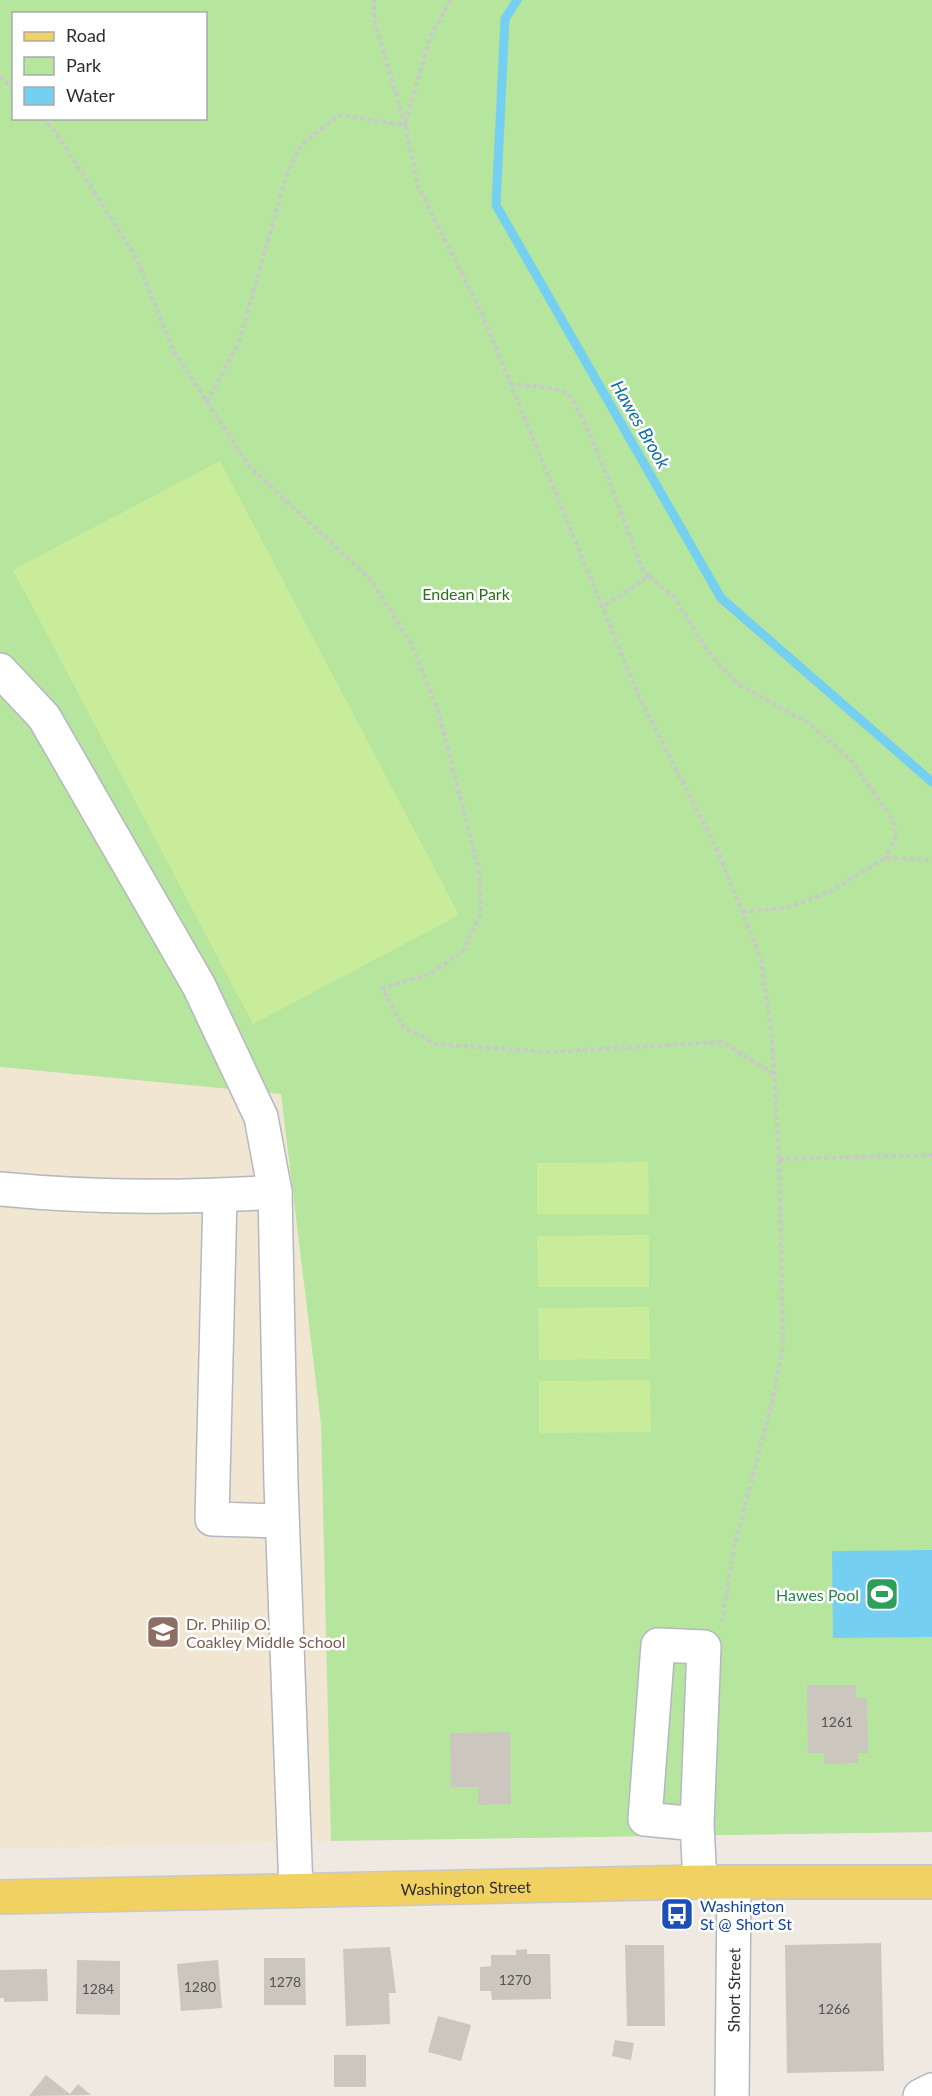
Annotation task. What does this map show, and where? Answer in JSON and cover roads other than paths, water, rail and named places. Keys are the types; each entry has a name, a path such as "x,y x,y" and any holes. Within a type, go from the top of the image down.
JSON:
{"main road":[{"name":"Washington Street","path":"0,1898 700,1882 932,1882"}],"street":[{"path":"0,670 44,717 198,986 261,1117 275,1192 282,1521 296,1890"},
{"path":"0,1189 41,1193 220,1196 275,1192"},
{"path":"220,1196 212,1519 282,1521"},
{"path":"697,1824 645,1819 658,1645 704,1647 697,1824 700,1882"},
{"name":"Short Street","path":"732,2096 734,1883"},
{"path":"920,2096 932,2090"}],"water":[{"name":"Hawes Pool","path":"932,1550 932,1637 833,1638 832,1551"}],"waterway":[{"name":"Hawes Brook","path":"517,0 505,19 496,205 721,598 932,782"}],"place":[{"name":"Hawes Pool","path":"882,1594"},
{"name":"Dr. Philip O. Coakley Middle School","path":"163,1632"},
{"name":"Washington St @ Short St","path":"677,1914"}],"park label":[{"name":"Endean Park","path":"466,593"}]}
